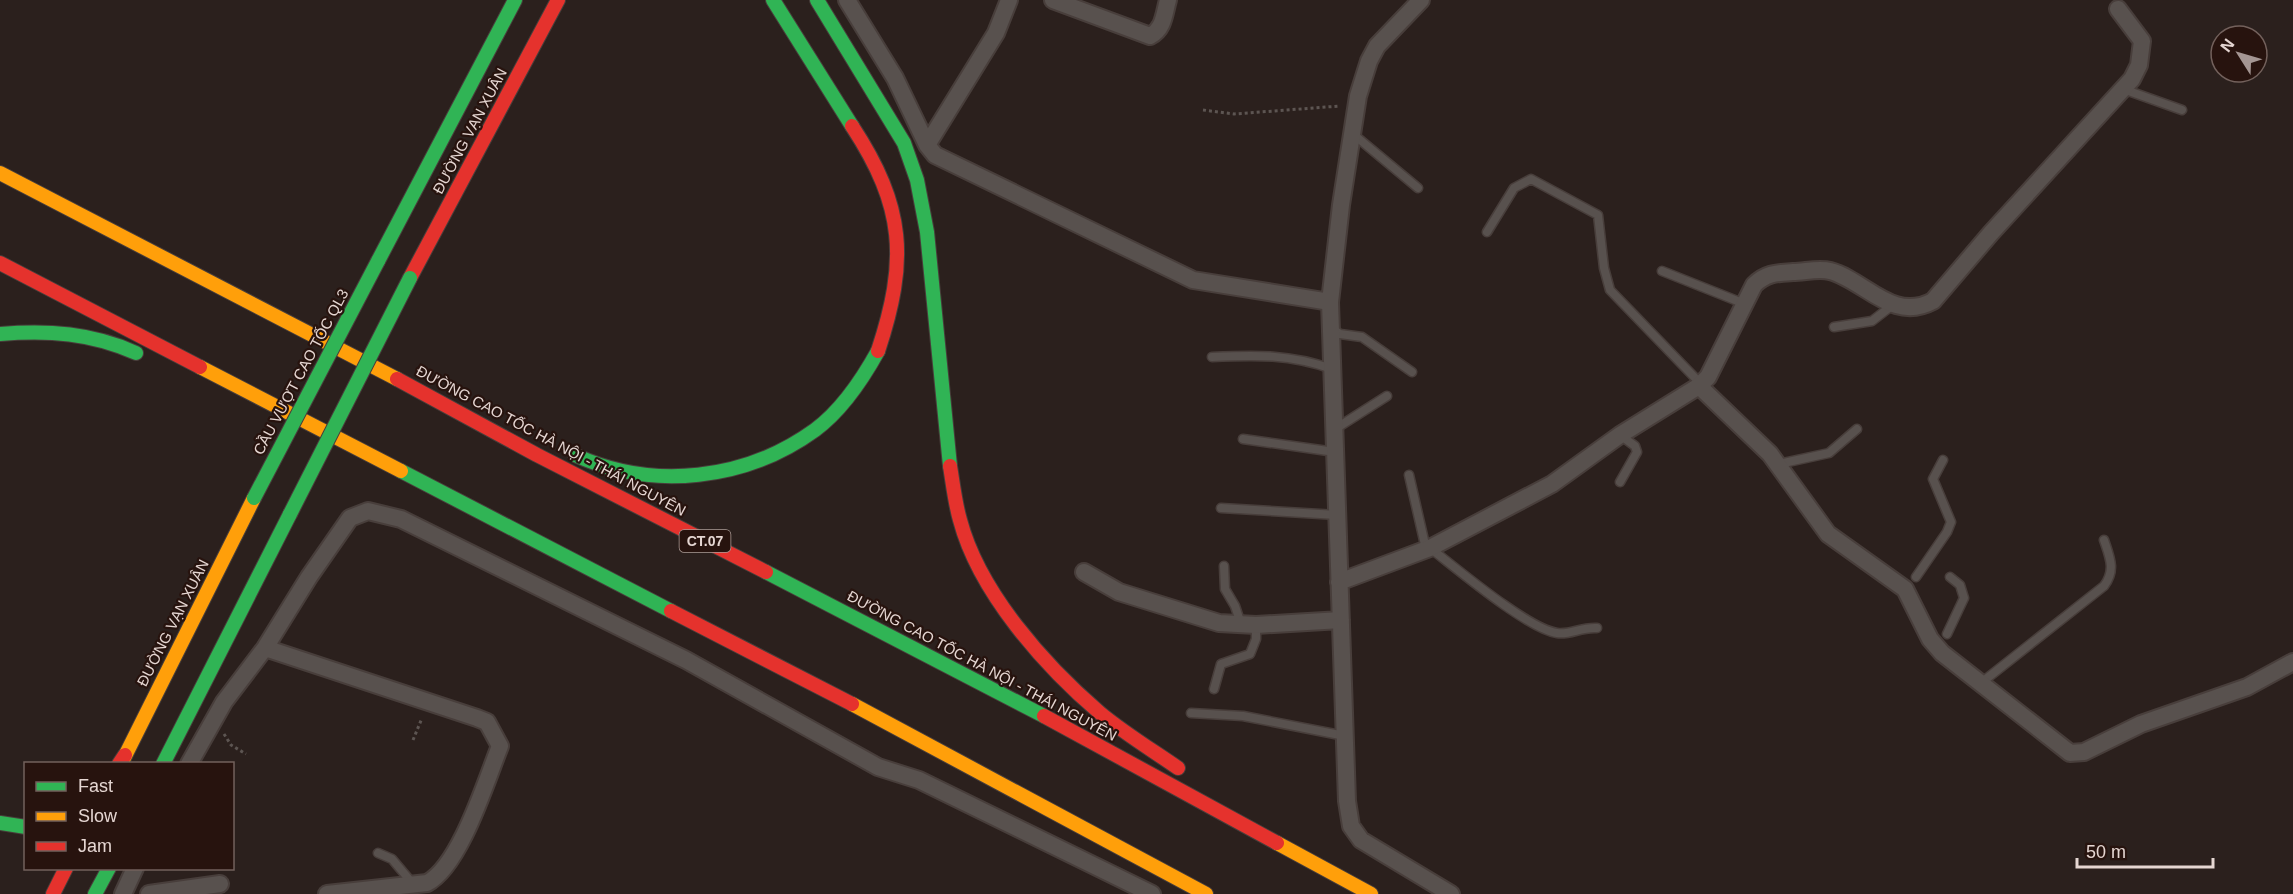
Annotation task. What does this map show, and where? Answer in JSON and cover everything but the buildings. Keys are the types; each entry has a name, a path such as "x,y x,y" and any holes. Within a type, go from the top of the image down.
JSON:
{"main road":[{"name":"ĐƯỜNG VẠN XUÂN","path":"378,261 515,0"},
{"name":"ĐƯỜNG VẠN XUÂN","path":"164,762 410,278 558,0"},
{"path":"562,448 589,462 637,474 697,477 749,466 786,452 815,432 838,410 865,376 882,345 896,276 896,240 890,198 872,158 773,0"},
{"path":"817,0 904,142 917,180 927,232 944,423 952,477 960,521 977,561 1003,609 1063,678 1110,720 1163,760 1194,777"},
{"name":"ĐƯỜNG CAO TỐC HÀ NỘI - THÁI NGUYÊN","path":"0,173 1009,697 1371,894"},
{"path":"37,193 273,298"},
{"name":"CẦU VƯỢT CAO TỐC QL3","path":"254,498 378,261"},
{"path":"0,263 931,745 1206,894"},
{"path":"326,322 389,356"},
{"path":"0,334 63,331 121,346 152,361"},
{"path":"277,426 339,458"},
{"name":"ĐƯỜNG VẠN XUÂN","path":"121,761 254,498"},
{"path":"843,716 931,745"},
{"path":"0,823 24,827"},
{"path":"1295,835 1376,894"},
{"path":"53,894 65,870"},
{"path":"95,894 108,870"}],"street":[{"path":"847,0 895,78 927,145 935,155 1177,274 1193,279 1330,302"},
{"path":"927,145 996,33 1009,0"},
{"path":"1053,0 1150,36 1157,32 1162,23 1168,0"},
{"path":"1421,0 1377,46 1369,61 1352,134 1330,302 1339,582 1347,801 1355,834 1451,894"},
{"path":"1339,582 1428,549 1552,484 1620,435 1700,385 1708,376 1754,285 1762,277 1832,271 1894,304 1911,308 1923,307 1933,302 1991,233 2132,80 2139,65 2142,41 2118,9"},
{"path":"1700,385 1779,464 1828,534 1911,583 1930,639 1943,640 1981,683 2070,753 2076,754 2141,724 2247,687 2293,662"},
{"path":"190,762 210,724 265,648 309,577 350,518 368,511 401,519 686,660 878,767 919,780 1152,894"},
{"path":"1084,572 1119,592 1219,623 1341,620"},
{"path":"265,648 429,700 487,722 500,746 456,852 435,879 413,885 327,894"},
{"path":"123,894 134,870"},
{"path":"150,894 220,884"}],"lane":[{"path":"2123,88 2182,110"},
{"path":"1352,134 1418,188"},
{"path":"1487,232 1514,188 1531,179 1598,215 1604,268 1610,290 1700,385"},
{"path":"1662,271 1745,304"},
{"path":"1834,327 1872,321 1894,304"},
{"path":"1331,329 1340,334 1362,337 1412,372"},
{"path":"1212,357 1266,355 1296,358 1332,369"},
{"path":"1334,429 1387,396"},
{"path":"1779,464 1829,453 1857,429"},
{"path":"1620,435 1637,452 1620,482"},
{"path":"1243,439 1335,452"},
{"path":"1911,583 1947,532 1951,522 1933,480 1943,460"},
{"path":"1408,475 1428,549 1490,595 1545,630 1566,633 1583,627 1597,628"},
{"path":"1221,508 1337,515"},
{"path":"1981,683 2104,586 2111,574 2112,566 2104,540"},
{"path":"1214,689 1217,670 1221,664 1250,654 1256,639 1249,624 1225,589 1224,566"},
{"path":"1943,640 1964,598 1960,585 1950,577"},
{"path":"1191,713 1243,716 1345,736"},
{"path":"378,853 392,858 413,885"}],"path":[{"path":"1203,110 1234,114 1331,105 1356,110"},
{"path":"413,740 429,700"},
{"path":"210,724 246,754"}],"traffic: fast":[{"path":"378,261 515,0"},
{"path":"773,0 852,126"},
{"path":"817,0 904,143 917,180 927,232 950,466"},
{"path":"254,498 378,261"},
{"path":"290,514 410,278"},
{"path":"0,334 35,332 70,334 103,341 136,353"},
{"path":"575,455 605,466 636,473 667,476 698,475 759,460 788,447 825,422 851,394 878,351"},
{"path":"401,471 671,611"},
{"path":"164,762 290,514"},
{"path":"766,572 1044,716"},
{"path":"0,823 24,827"},
{"path":"95,894 108,870"}],"traffic: slow":[{"path":"0,173 397,379"},
{"path":"200,367 401,471"},
{"path":"122,762 254,498"},
{"path":"852,704 1206,894"},
{"path":"1277,843 1371,894"}],"traffic: jam":[{"path":"410,278 558,0"},
{"path":"852,126 870,155 883,183 896,235 897,261 894,289 878,351"},
{"path":"0,263 200,367"},
{"path":"397,379 537,455 766,572"},
{"path":"950,466 958,514 969,547 982,574 1016,626 1057,673 1100,713 1178,768"},
{"path":"671,611 852,704"},
{"path":"1044,716 1277,843"},
{"path":"120,762 125,755"},
{"path":"53,894 65,870"}]}
